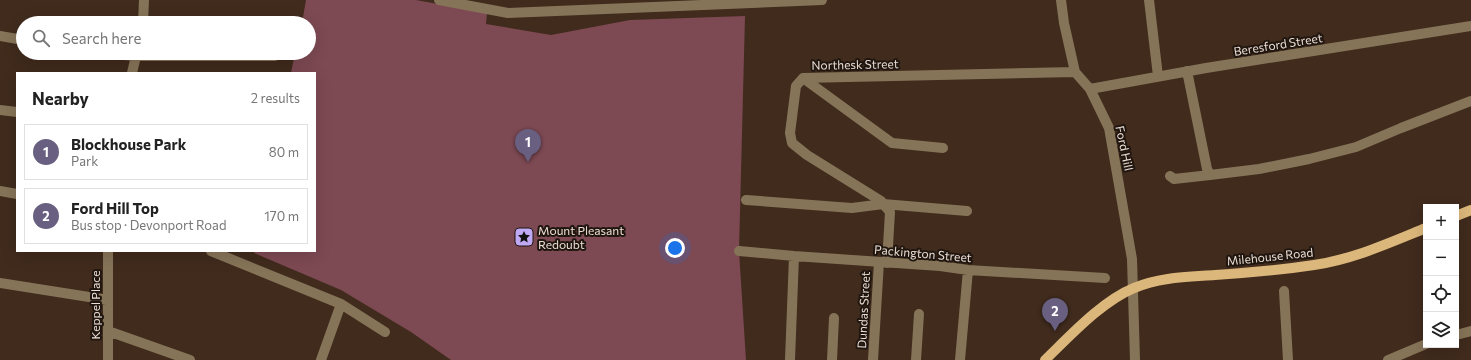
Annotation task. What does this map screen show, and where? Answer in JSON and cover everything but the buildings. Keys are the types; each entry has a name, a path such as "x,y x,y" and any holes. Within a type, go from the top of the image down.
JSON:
{"main road":[{"path":"1459,215 1471,210"},
{"name":"Milehouse Road","path":"1045,360 1094,314 1134,288 1162,279 1281,269 1346,259 1423,229"}],"street":[{"path":"143,16 144,0"},
{"path":"439,0 508,13 822,0"},
{"name":"Ford Hill","path":"1061,0 1064,23 1075,72 1090,89 1109,128 1132,259 1135,360"},
{"path":"1149,0 1158,76"},
{"name":"Beresford Street","path":"1090,89 1187,71 1471,26"},
{"path":"0,36 16,39"},
{"path":"132,72 135,60"},
{"path":"1187,71 1207,169 1210,175"},
{"name":"Northesk Street","path":"883,204 881,201 807,155 792,143 790,133 796,86 803,78 1075,72"},
{"path":"803,78 892,144 943,148"},
{"path":"1170,176 1174,179 1259,170 1356,148 1401,128 1471,101"},
{"path":"0,110 16,112"},
{"path":"0,191 16,194"},
{"path":"746,200 852,208 883,204 968,211"},
{"path":"883,204 890,212 883,263"},
{"name":"Packington Street","path":"739,250 794,256 940,266 968,270 1105,278"},
{"name":"Keppel Place","path":"108,252 108,360"},
{"path":"213,252 341,304 384,332"},
{"path":"790,360 794,256"},
{"name":"Dundas Street","path":"873,360 883,263"},
{"path":"960,360 968,270"},
{"path":"0,283 108,300"},
{"path":"1284,291 1288,360"},
{"path":"321,360 341,304"},
{"path":"916,360 919,314"},
{"path":"832,360 834,318"},
{"path":"1459,334 1471,330"},
{"path":"108,331 190,360"},
{"path":"1388,360 1423,345"}],"shaded area":[{"path":"306,0 416,0 487,13 486,24 551,35 630,20 745,16 739,251 746,360 451,360 411,332 341,290 254,253 316,252 316,72 291,72 294,60 316,60 316,16 303,16"}],"place":[{"name":"Blockhouse Park","path":"528,162"},
{"name":"Mount Pleasant Redoubt","path":"524,237"},
{"name":"Ford Hill Top","path":"1055,331"}]}
